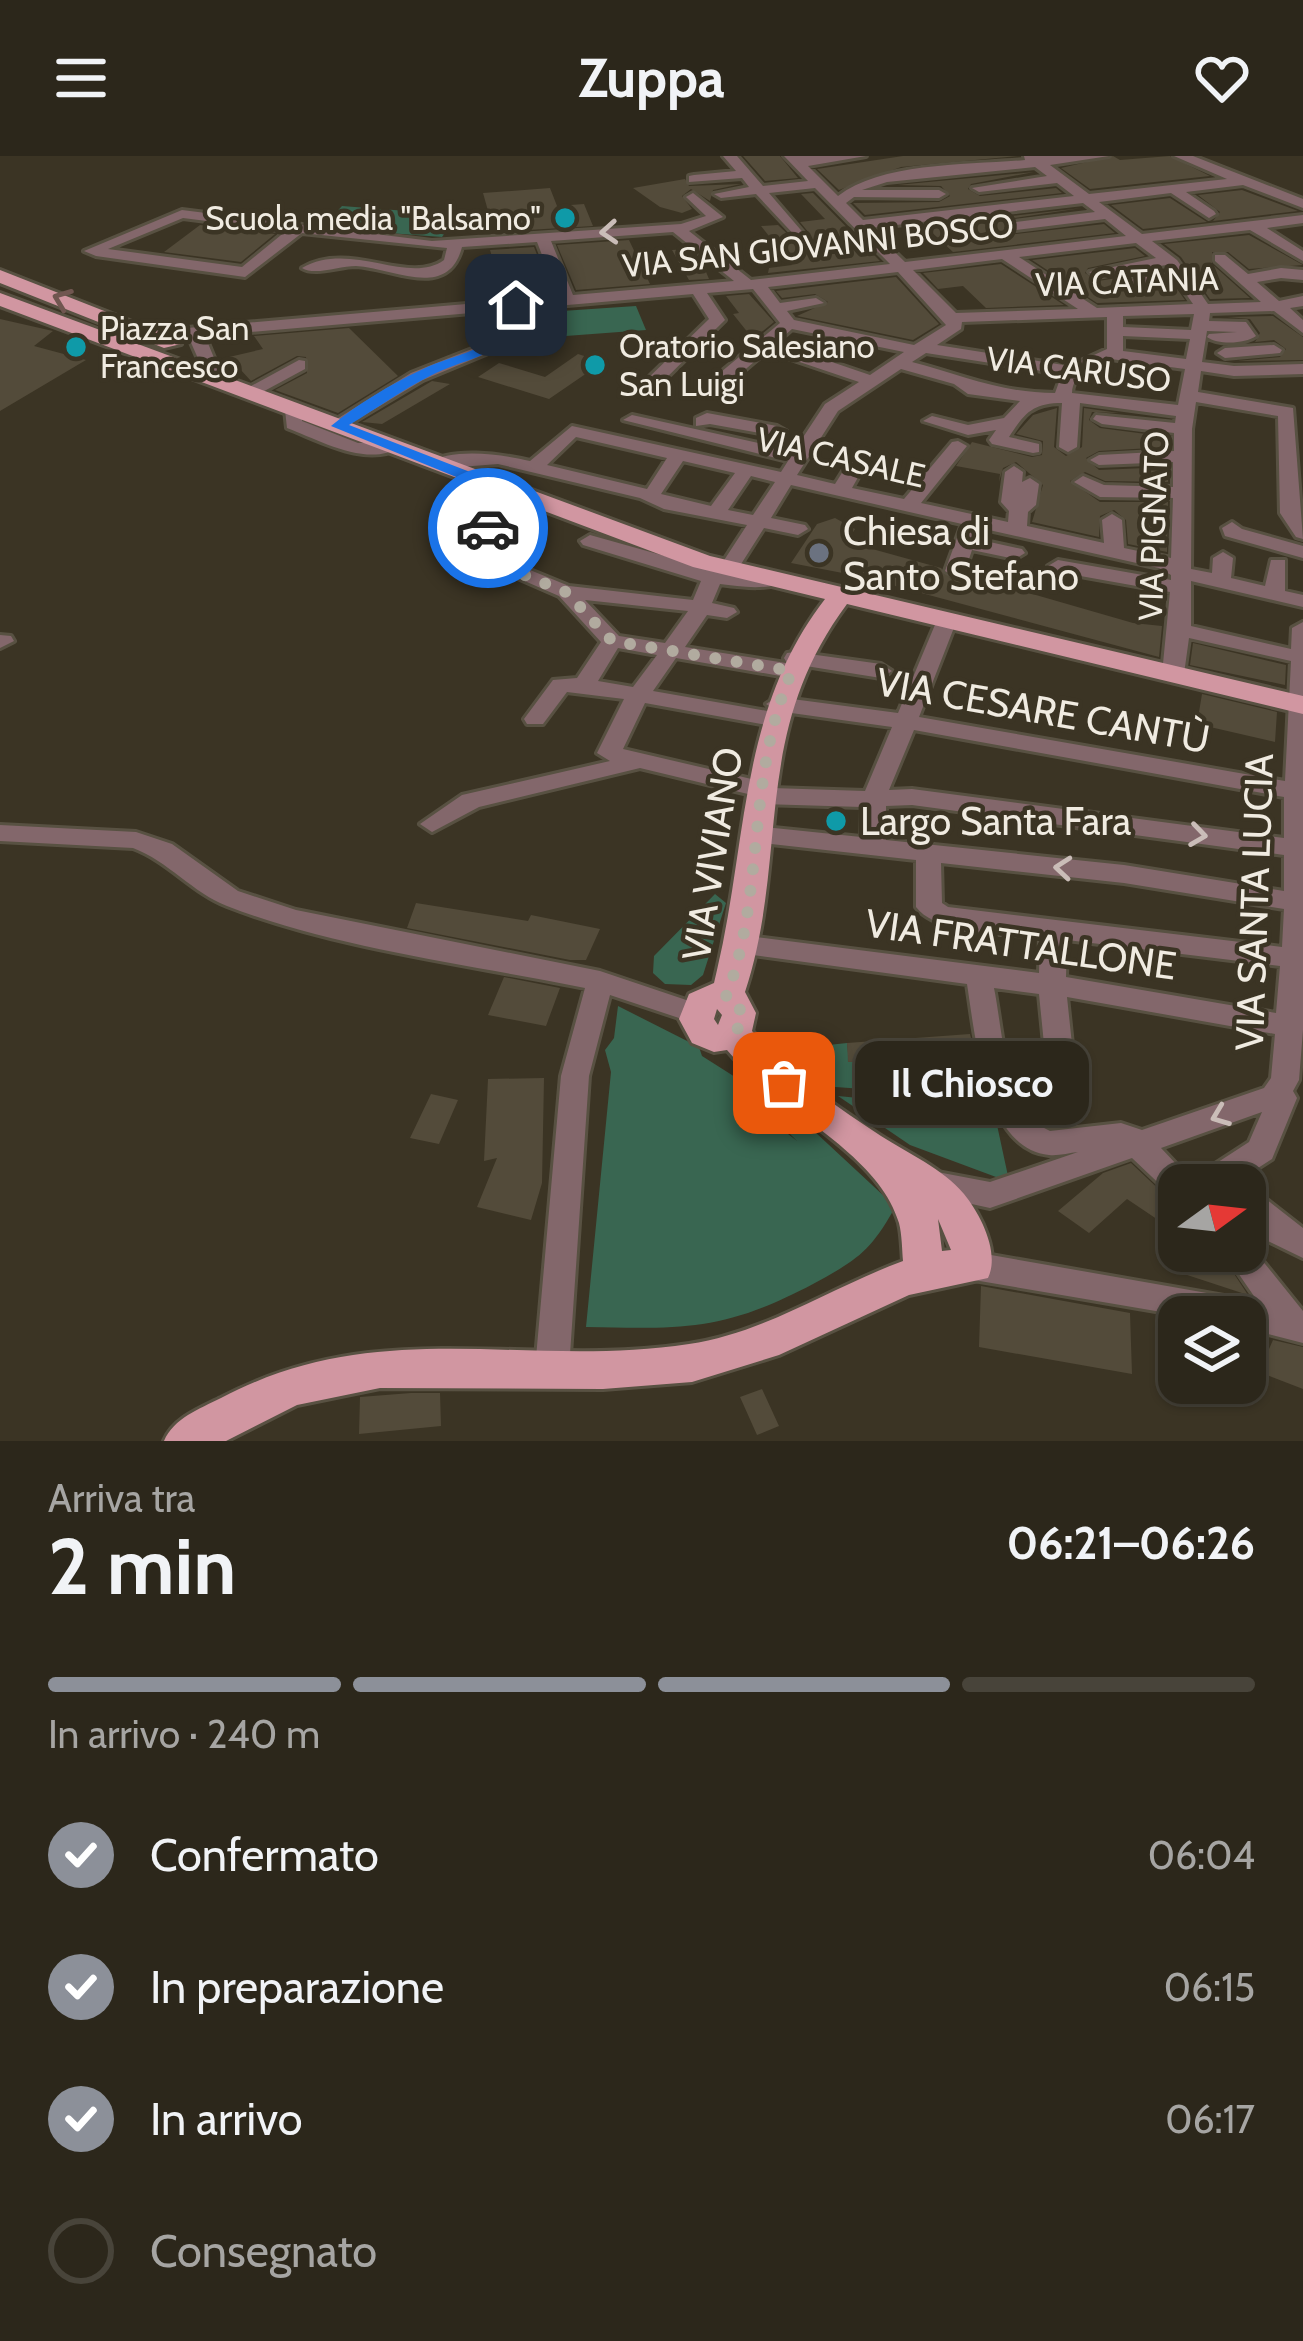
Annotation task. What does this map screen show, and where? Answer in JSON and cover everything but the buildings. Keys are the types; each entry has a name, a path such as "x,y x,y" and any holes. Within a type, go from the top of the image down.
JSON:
{"main road":[{"path":"0,276 124,322 228,381"},
{"path":"0,299 228,381 721,572 780,579 1302,705"},
{"name":"VIA VIVIANO","path":"717,1015 740,945 759,792 775,711 794,664 841,595"},
{"path":"186,1441 243,1407 333,1375 428,1367 552,1369 693,1363 784,1336 923,1271 974,1266 964,1224 930,1184 873,1150 755,1061 717,1015"},
{"path":"873,1150 910,1199 918,1218 923,1271"}],"street":[{"path":"730,156 799,236"},
{"path":"794,159 859,156"},
{"path":"844,198 886,178 1032,159 1102,156"},
{"path":"1181,156 1303,204"},
{"path":"794,159 818,184 844,198 939,194"},
{"path":"1032,159 1168,262 1188,283 1203,337 1234,371 1303,369"},
{"path":"694,179 746,174"},
{"path":"979,188 1059,179"},
{"path":"858,225 1244,181"},
{"path":"721,194 818,184"},
{"path":"1174,189 1209,214"},
{"path":"298,228 244,272 91,251 182,214 298,228 406,244 678,228 716,217 693,197"},
{"path":"844,198 858,225 955,326 831,408 672,653 636,698 609,753 759,792 912,797 1301,849"},
{"path":"1016,226 1107,215"},
{"name":"VIA SAN GIOVANNI BOSCO","path":"195,333 752,284 1298,222"},
{"path":"1253,225 1281,251 1303,257"},
{"path":"678,228 752,284 788,324 1072,371"},
{"path":"542,237 568,301"},
{"path":"309,268 353,262 412,275 429,274 451,262 457,243"},
{"path":"1234,276 1281,251"},
{"path":"1005,255 1090,310"},
{"path":"1097,272 1194,261"},
{"path":"1234,276 1303,275"},
{"path":"1234,276 1303,328"},
{"path":"1135,283 1210,287"},
{"path":"649,385 717,320 697,289"},
{"name":"VIA CATANIA","path":"952,318 1008,308 1115,310 1203,337 1276,306 1303,301"},
{"path":"776,308 816,304"},
{"path":"338,426 429,371 462,362 491,346 508,329 516,305"},
{"path":"1111,354 1115,351 1115,310"},
{"path":"195,333 158,338 103,338 95,333 105,325 124,322 195,333 228,381 299,365"},
{"path":"715,386 788,324"},
{"path":"1116,331 1203,337 1274,350"},
{"path":"1067,447 1066,395 1072,371 1083,362 1203,337"},
{"name":"VIA PIGNATO","path":"1173,674 1180,630 1180,493 1173,457 1203,337"},
{"path":"764,344 870,380"},
{"name":"VIA CARUSO","path":"896,363 960,380 974,390 1035,398 1066,395 1187,413"},
{"path":"917,388 931,373"},
{"path":"932,421 995,425 1035,398"},
{"path":"294,410 293,424 356,448 391,447"},
{"path":"957,412 995,425 1033,448"},
{"path":"1173,457 1102,434 1187,413 1287,412 1296,481 1290,514 1303,533"},
{"path":"702,422 706,418 777,431"},
{"path":"632,420 799,458"},
{"name":"VIA CASALE","path":"535,466 572,431 973,521 1016,542 1114,552 1166,563 1180,580 1221,582 1303,602"},
{"path":"908,506 958,446"},
{"path":"841,490 861,456"},
{"path":"656,490 677,457"},
{"path":"434,464 498,458 715,514 798,529"},
{"path":"715,514 748,469"},
{"path":"1113,476 1124,476 1131,492"},
{"path":"965,543 1016,542 1019,509 1027,505 1022,478"},
{"path":"1083,482 1100,491 1131,492 1151,484 1180,493"},
{"path":"518,496 483,533 473,554 566,592 612,641 672,653 881,671"},
{"path":"1112,520 1114,552"},
{"path":"955,571 973,521"},
{"path":"1232,528 1232,532 1303,552"},
{"path":"590,541 721,572"},
{"path":"1221,582 1223,558"},
{"path":"1274,595 1278,564"},
{"path":"1058,566 1180,580"},
{"path":"566,592 586,590 727,612"},
{"path":"873,848 874,799 947,620"},
{"name":"VIA SANTA LUCIA","path":"930,1184 990,1196 1286,1099 1300,903 1296,791 1303,628"},
{"path":"1180,630 1301,654"},
{"path":"535,719 561,685 584,685 612,641"},
{"name":"VIA CESARE CANTÙ","path":"584,685 636,698 903,721 1296,791"},
{"path":"432,824 471,801 639,761"},
{"path":"0,833 136,840 163,850 229,897 293,919 600,981 717,1015"},
{"path":"754,834 1124,874 1300,903"},
{"path":"928,855 928,907 942,916 1298,958"},
{"path":"1054,928 1052,985 1059,1054"},
{"name":"VIA FRATTALLONE","path":"740,945 1052,985 1291,1026"},
{"path":"979,978 1006,1102 1018,1126 1036,1141 1048,1143 1121,1135 1142,1146 1160,1164"},
{"path":"552,1369 575,1076 600,981"},
{"path":"1250,1164 1286,1099"},
{"path":"1266,1218 1303,1244"},
{"path":"974,1266 1110,1287 1299,1327"},
{"path":"1256,1272 1299,1327"}],"green space":[{"path":"342,206 459,215 442,237 322,228"},
{"path":"636,306 646,330 539,338 532,313"},
{"path":"715,894 726,903 703,975 691,985 665,984 653,973 654,956"},
{"path":"618,1006 699,1047 702,1056 743,1082 733,1091 797,1141 773,1117 786,1105 885,1197 893,1211 868,1246 813,1284 728,1319 677,1327 586,1327 611,1072 605,1050 614,1038"},
{"path":"847,1043 849,1062 914,1061 917,1078 959,1079 963,1096 821,1086 796,1068 800,1048"},
{"path":"838,1096 994,1111 1008,1176 996,1177 910,1145"}],"way so far":[{"path":"488,528 473,554 566,592 612,641 792,671 773,718 740,945 725,999 742,1011 742,1023 734,1033 755,1061 784,1083"}],"place":[{"name":"Scuola media \"Balsamo\"","path":"565,218"},
{"name":"Piazza San Francesco","path":"76,347"},
{"name":"Oratorio Salesiano San Luigi","path":"595,365"},
{"name":"Chiesa di Santo Stefano","path":"819,553"},
{"name":"Largo Santa Fara","path":"836,821"},
{"name":"Il Chiosco","path":"784,1083"}],"route":[{"path":"488,528 518,496 338,426 429,371 462,362 491,346 508,329 516,305"}]}
